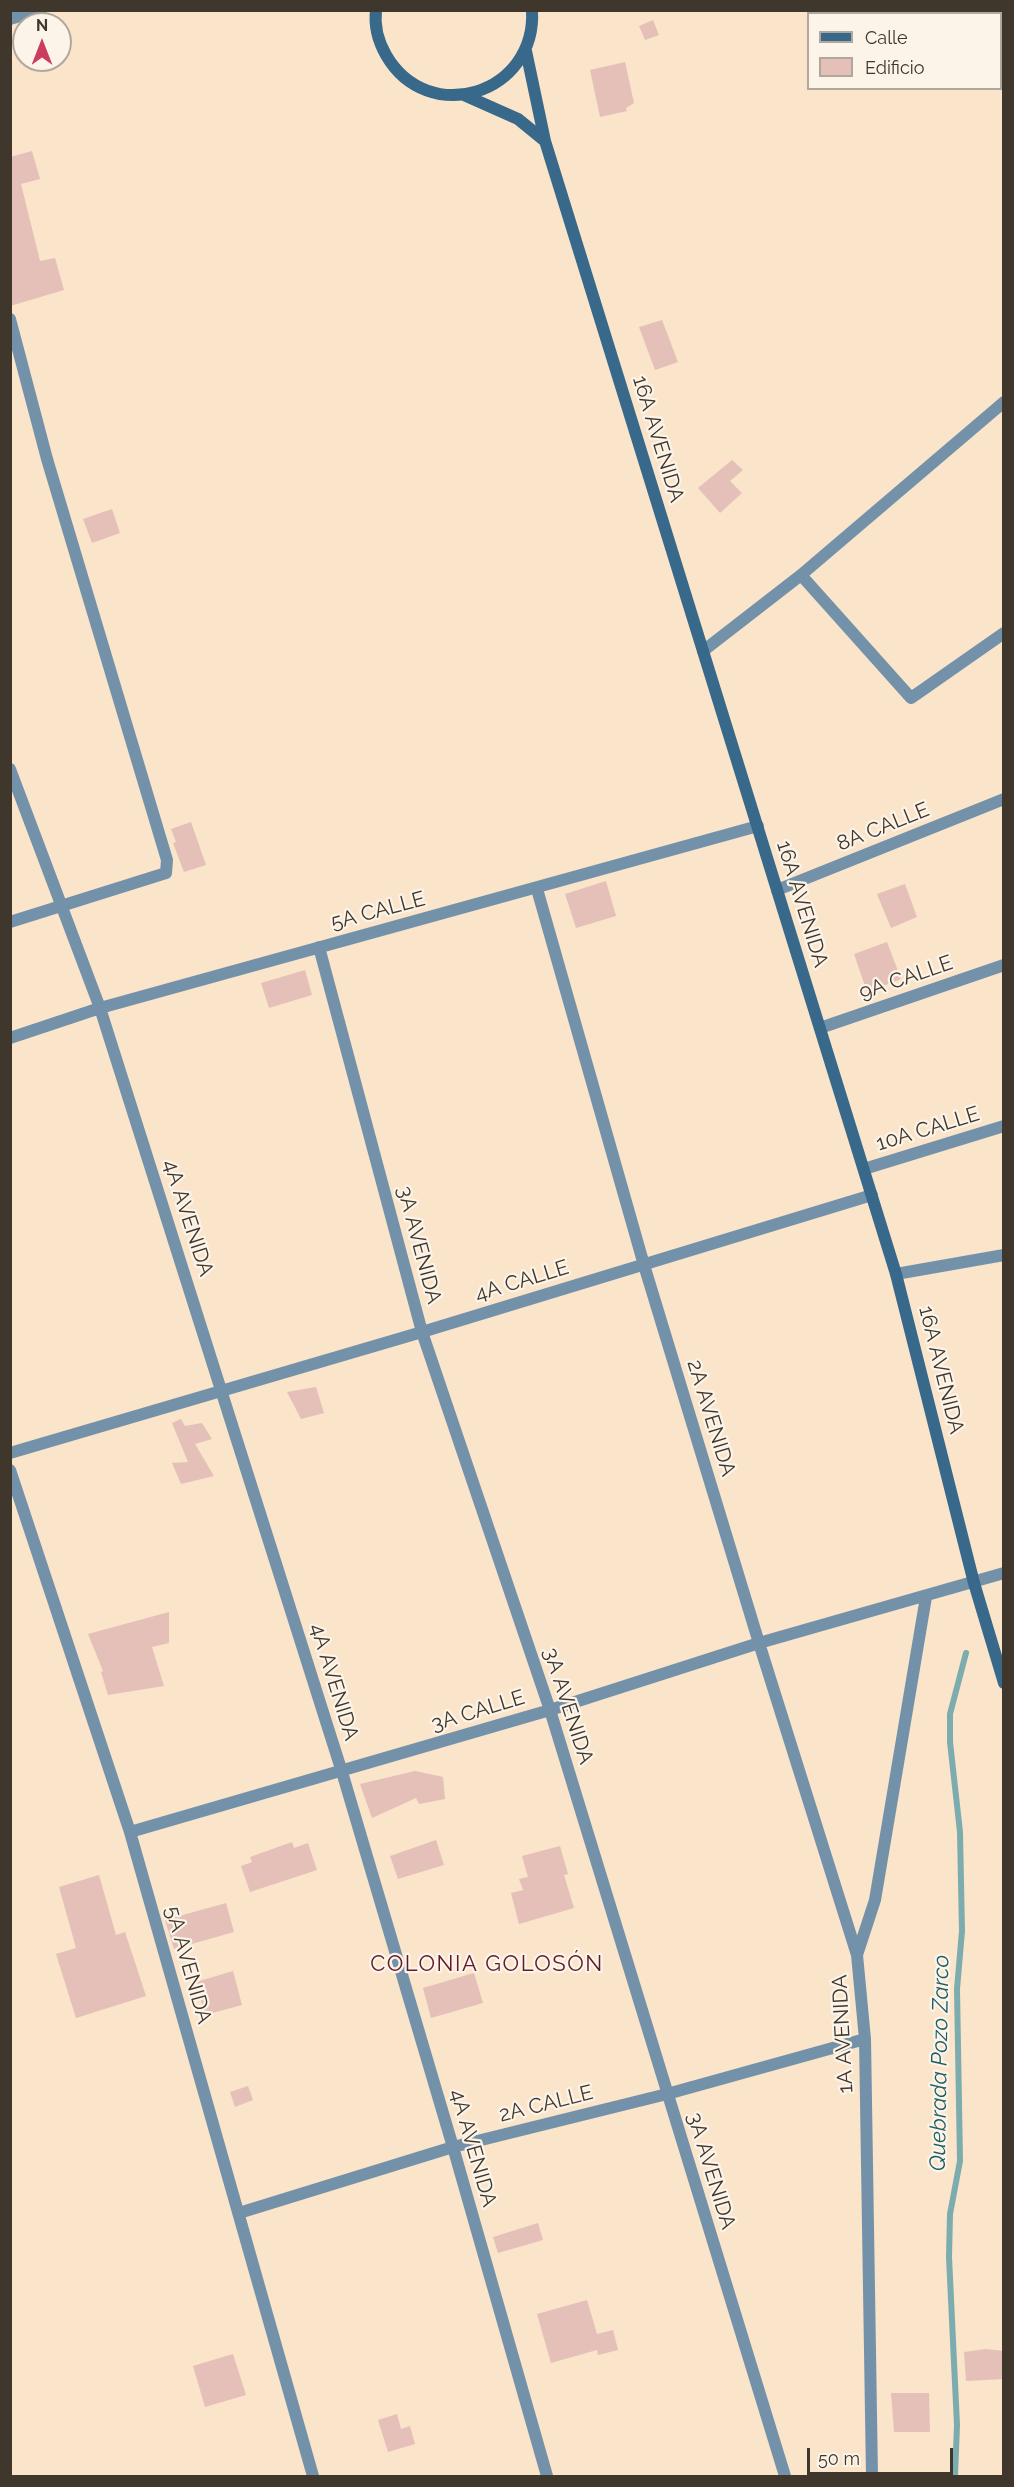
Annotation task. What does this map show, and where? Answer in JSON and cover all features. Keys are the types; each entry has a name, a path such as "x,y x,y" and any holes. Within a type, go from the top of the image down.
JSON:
{"street":[{"path":"374,13 380,44 393,67 413,84 437,94 464,95 489,88 511,72 526,51 533,26 532,10"},
{"name":"16A AVENIDA","path":"526,51 545,141 897,1275 974,1583 1004,1683"},
{"path":"464,95 518,119 545,141"},
{"path":"10,319 47,459 167,860 166,873 10,922"},
{"path":"703,651 801,575 1004,402"},
{"path":"801,575 911,698 1004,633"},
{"name":"4A AVENIDA","path":"10,769 100,1008 222,1390 342,1772 547,2476"},
{"name":"8A CALLE","path":"777,890 1004,799"},
{"name":"5A CALLE","path":"10,1038 100,1008 537,889 758,826"},
{"name":"2A AVENIDA","path":"537,889 644,1264 759,1643 858,1955"},
{"name":"3A AVENIDA","path":"319,947 422,1332 550,1710 785,2476"},
{"name":"9A CALLE","path":"820,1028 1004,965"},
{"name":"10A CALLE","path":"864,1169 1004,1126"},
{"name":"4A CALLE","path":"10,1453 422,1332 872,1195"},
{"path":"897,1275 1004,1255"},
{"name":"5A AVENIDA","path":"10,1470 130,1832 313,2476"},
{"name":"3A CALLE","path":"130,1832 342,1772 550,1710 759,1643 1004,1573"},
{"name":"1A AVENIDA","path":"872,2476 865,2039 858,1955 875,1900 926,1597"},
{"name":"2A CALLE","path":"240,2214 453,2147 667,2094 865,2039"}],"building":[{"path":"653,20 659,35 645,40 639,26"},
{"path":"625,62 634,103 626,108 627,111 600,117 590,70"},
{"path":"32,151 40,179 21,184 40,261 55,258 64,290 10,306 10,157"},
{"path":"662,320 678,362 655,370 639,327"},
{"path":"732,460 743,470 730,481 742,493 720,513 698,488"},
{"path":"112,509 120,533 92,543 83,519"},
{"path":"191,822 206,865 184,872 173,843 176,842 171,829"},
{"path":"606,881 616,916 576,928 565,894"},
{"path":"905,884 917,917 891,928 877,894"},
{"path":"887,942 901,979 867,992 854,954"},
{"path":"305,970 312,995 269,1008 261,983"},
{"path":"316,1387 324,1413 301,1419 287,1392"},
{"path":"181,1419 185,1426 202,1423 212,1439 195,1444 214,1476 181,1484 172,1463 188,1462 172,1423"},
{"path":"169,1612 169,1643 152,1647 164,1686 108,1695 101,1672 103,1671 88,1634"},
{"path":"415,1771 443,1777 445,1799 419,1804 416,1798 372,1818 360,1784"},
{"path":"436,1840 444,1865 398,1879 390,1856"},
{"path":"292,1842 294,1848 308,1843 317,1870 250,1892 241,1866 252,1862 250,1857"},
{"path":"560,1846 568,1874 564,1875 574,1908 519,1924 511,1893 523,1890 519,1879 528,1877 522,1856"},
{"path":"99,1875 116,1935 125,1932 146,1996 76,2018 56,1954 76,1948 59,1887"},
{"path":"226,1903 234,1932 174,1949 165,1920"},
{"path":"233,1971 242,2005 205,2015 196,1982"},
{"path":"474,1973 483,2003 431,2018 423,1988"},
{"path":"248,2086 253,2100 235,2107 230,2092"},
{"path":"538,2223 543,2240 498,2253 493,2237"},
{"path":"587,2300 597,2334 613,2330 618,2350 598,2355 597,2350 551,2363 537,2314"},
{"path":"986,2349 1004,2351 1004,2379 966,2381 964,2352"},
{"path":"233,2354 246,2395 205,2407 193,2366"},
{"path":"891,2393 929,2393 930,2432 894,2432"},
{"path":"397,2414 401,2429 410,2426 415,2444 388,2452 378,2420"}],"waterway":[{"name":"Quebrada Pozo Zarco","path":"955,2476 957,2425 949,2257 950,2214 960,2161 957,1989 962,1931 960,1832 950,1742 950,1714 966,1653"}],"district":[{"name":"COLONIA GOLOSÓN","path":"487,1964"}]}
